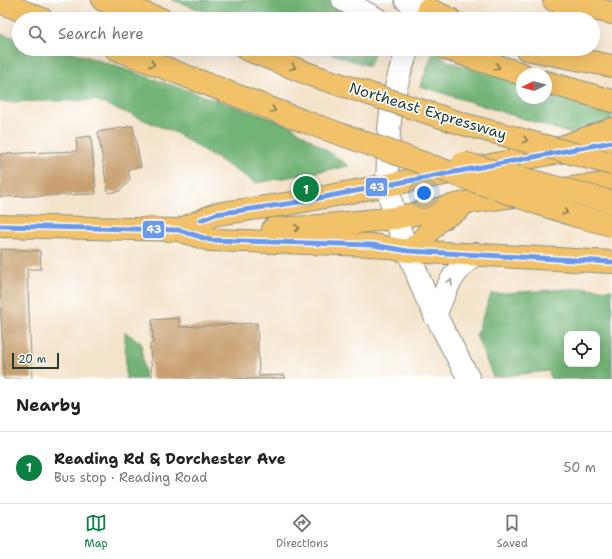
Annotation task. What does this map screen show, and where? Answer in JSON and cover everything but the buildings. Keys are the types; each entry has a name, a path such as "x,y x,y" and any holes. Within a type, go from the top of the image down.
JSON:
{"main road":[{"path":"103,0 140,12"},
{"path":"554,0 612,13"},
{"path":"0,2 25,12"},
{"path":"134,56 303,121 537,203 577,216 612,225"},
{"name":"Northeast Expressway","path":"264,56 314,76 463,124 612,164"},
{"path":"468,56 516,72"},
{"path":"561,56 612,66"},
{"path":"552,84 612,101"},
{"path":"303,121 612,202"},
{"path":"536,156 612,129"},
{"path":"179,230 216,214 292,203 612,142"},
{"path":"232,241 253,230 310,227 395,218 470,202 612,183"},
{"path":"408,251 420,242 438,221 470,202"},
{"path":"0,226 179,230 210,240 373,245 408,251 612,262"}],"street":[{"path":"343,0 364,12"},
{"path":"406,0 428,9"},
{"path":"406,56 392,103 388,130 387,185 395,218 435,316 468,379"},
{"path":"435,316 451,278 464,263 475,254"}],"green space":[{"path":"172,0 329,0 350,12 207,12"},
{"path":"0,34 12,37 12,56 85,56 288,124 349,166 256,183 176,133 95,100 0,102"},
{"path":"338,56 373,56 369,66"},
{"path":"432,56 443,56 447,61 516,82 516,104 552,104 552,93 612,112 612,124 572,134 420,86"},
{"path":"582,288 612,290 612,379 551,379 549,371 493,377 476,335 491,294"},
{"path":"125,332 141,343 145,379 126,379"}],"transit line":[{"name":"43","path":"201,220 216,214 293,203 612,142"},
{"name":"43","path":"0,226 179,230 210,240 373,245 408,251 612,262"}],"place":[{"name":"Reading Rd & Dorchester Ave","path":"306,189"}]}
